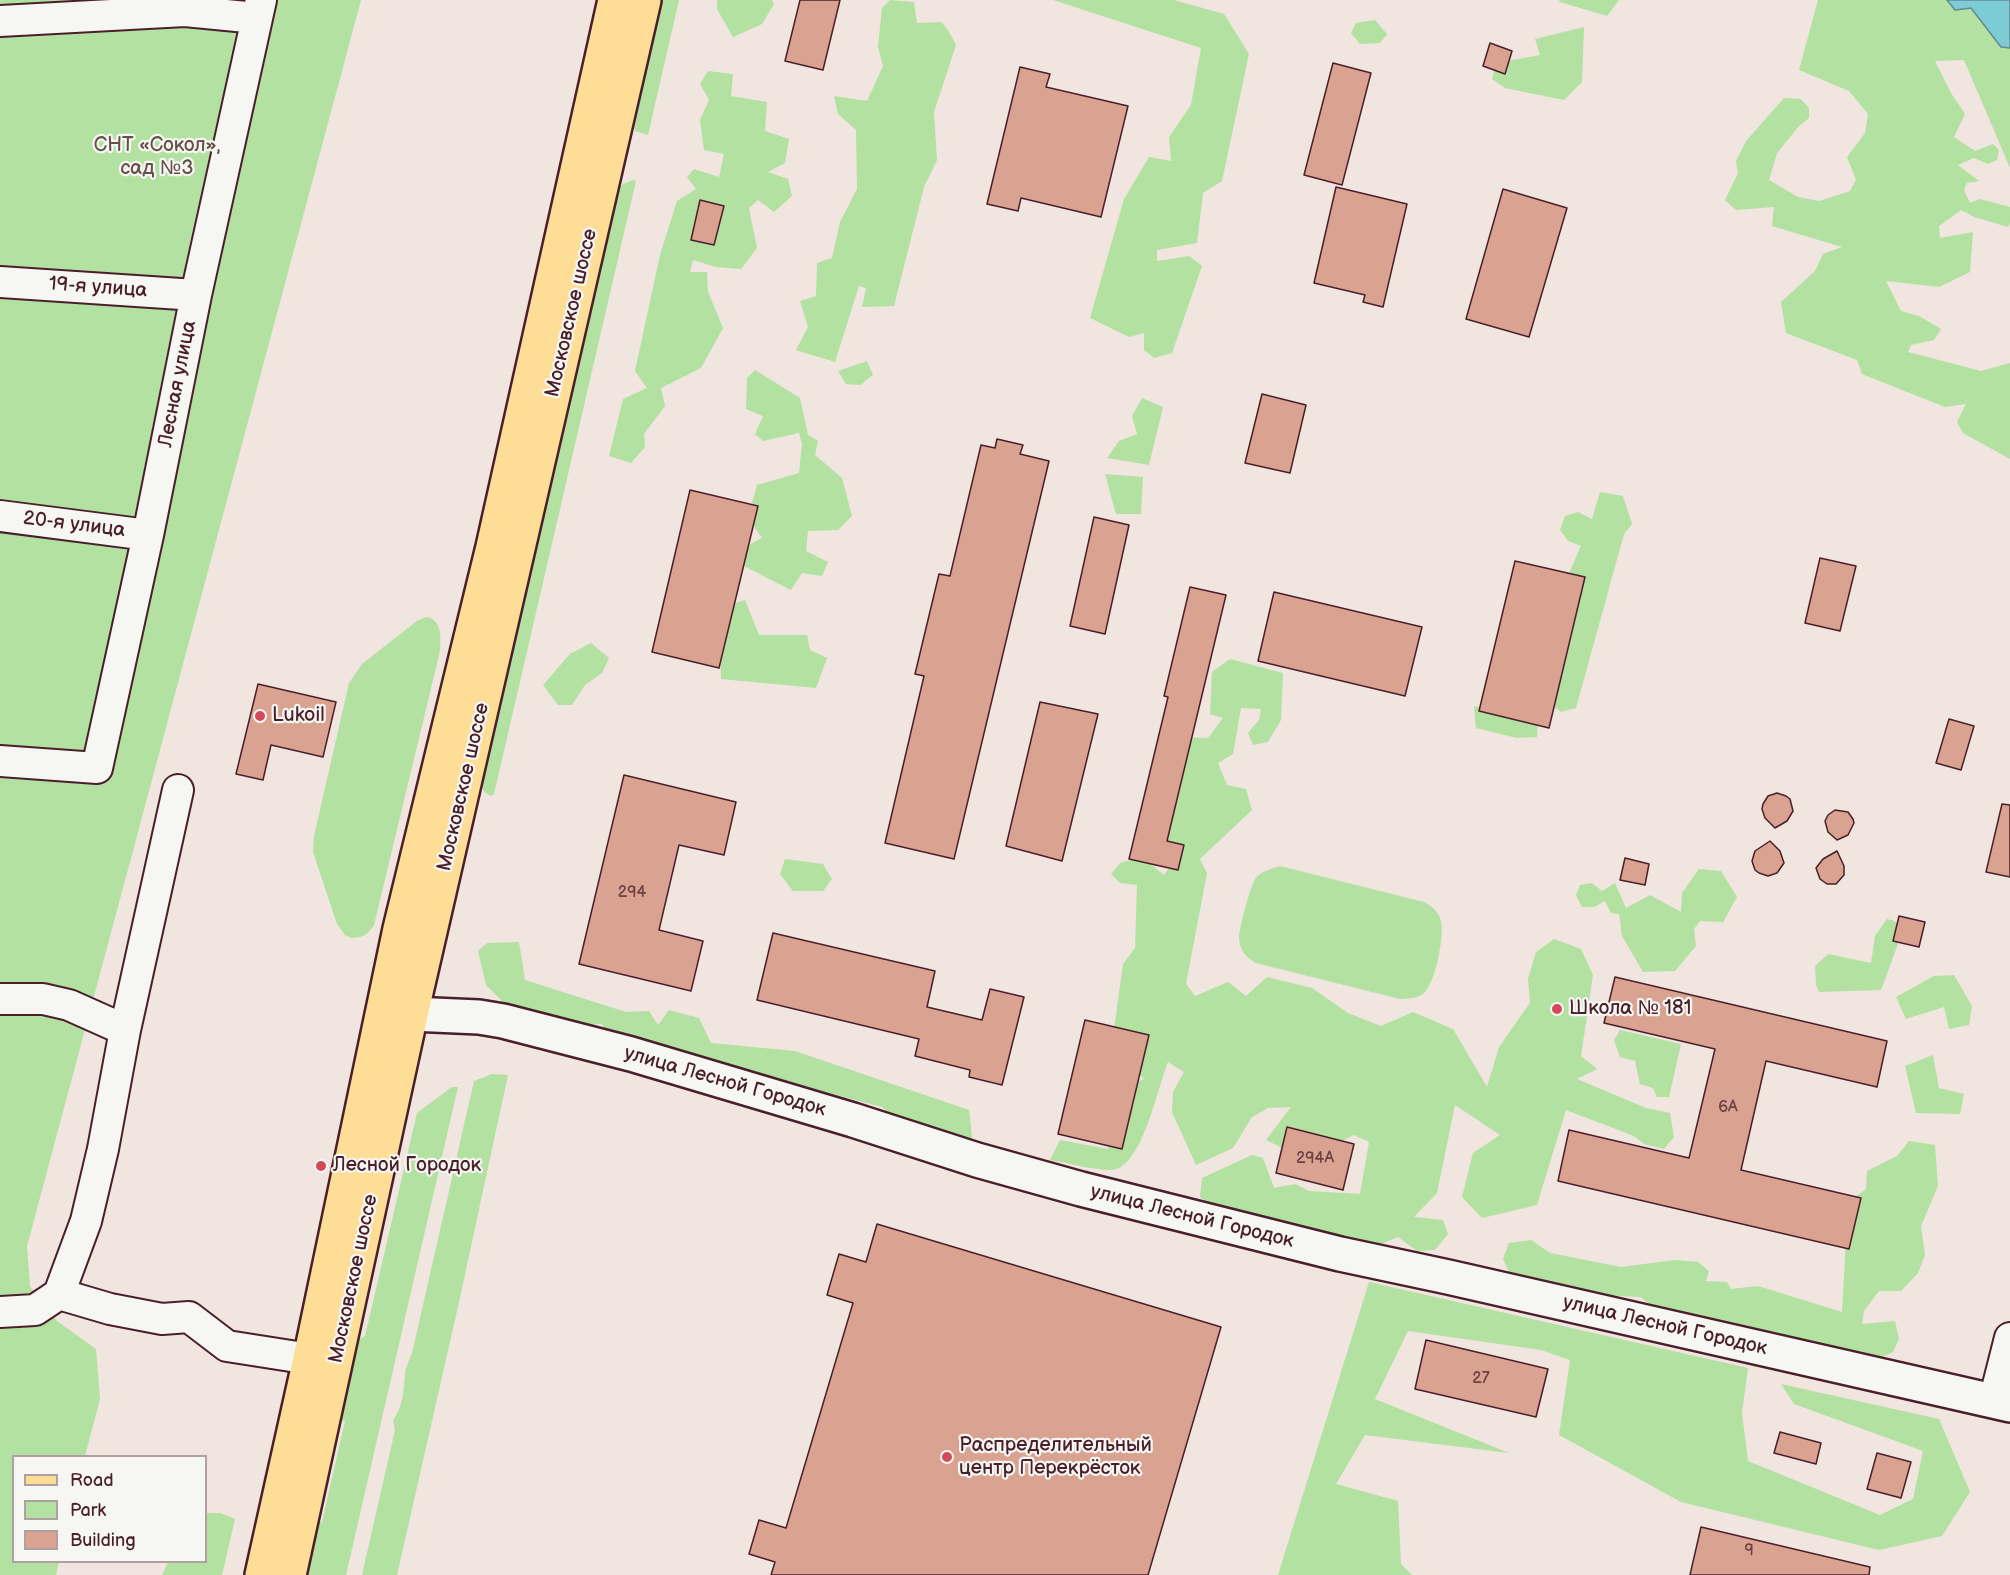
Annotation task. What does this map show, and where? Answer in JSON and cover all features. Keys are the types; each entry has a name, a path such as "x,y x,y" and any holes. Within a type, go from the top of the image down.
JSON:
{"main road":[{"name":"Московское шоссе","path":"289,1575 396,1018 403,917 493,547 615,0"},
{"name":"Московское шоссе","path":"262,1575 310,1359 396,1018 644,0"}],"street":[{"path":"0,21 259,9"},
{"name":"Лесная улица","path":"0,761 97,768 148,535 196,295 259,9"},
{"name":"19-я улица","path":"0,282 196,295"},
{"name":"20-я улица","path":"0,516 148,535"},
{"path":"0,1312 35,1310 59,1294 86,1221 178,790"},
{"path":"0,999 43,999 69,1005 125,1030"},
{"name":"улица Лесной Городок","path":"396,1018 470,1017 503,1021 631,1054 853,1120 977,1160 1081,1189 1340,1254 2002,1403"},
{"path":"59,1294 110,1309 162,1319 189,1317 227,1346 310,1359"},
{"path":"2002,1403 2010,1338"}],"green space":[{"name":"СНТ «Сокол», сад №3","path":"0,0 361,0 27,1246 30,1286 57,1321 96,1349 100,1399 85,1455 12,1455 12,1563 59,1563 56,1575 0,1575"},
{"path":"662,0 679,0 648,135 635,131 633,123"},
{"path":"717,0 772,0 774,4 762,24 733,37 717,9"},
{"path":"890,0 914,2 917,23 941,22 956,45 934,112 937,160 924,187 894,306 862,307 866,288 859,286 835,362 796,350 808,327 800,301 816,296 817,263 832,258 840,222 857,189 856,130 838,114 834,96 867,101 883,66 878,47 882,8"},
{"path":"1053,0 1174,0 1224,14 1249,54 1222,181 1203,193 1197,243 1157,250 1157,261 1189,256 1202,266 1172,353 1154,358 1144,350 1144,333 1129,337 1090,318 1124,199 1149,157 1171,161 1169,137 1191,105 1201,48"},
{"path":"1559,0 1619,0 1607,16"},
{"path":"1818,0 1947,0 1955,9 1971,8 2001,47 2010,48 2010,168 1964,60 1935,61 1951,93 1965,114 1954,137 1975,151 1993,144 1999,150 1997,160 1988,164 1974,158 1958,165 1979,181 1967,183 1964,190 1970,203 1980,199 2010,207 2008,227 1974,217 1961,210 1939,226 1940,238 1973,232 1970,272 1939,287 1886,281 1901,311 1919,316 1941,329 1934,340 1911,345 1908,352 1981,371 2010,363 2010,459 1963,433 1957,422 1966,404 1945,407 1862,374 1857,360 1786,333 1781,302 1815,271 1823,254 1842,247 1772,226 1774,207 1736,210 1725,200 1738,173 1736,161 1746,141 1784,98 1801,99 1809,108 1809,118 1799,126 1777,153 1769,180 1798,197 1819,201 1850,191 1856,180 1847,157 1865,133 1868,114 1849,91 1799,70"},
{"path":"1375,20 1387,34 1380,43 1360,44 1351,33 1356,23"},
{"path":"1584,27 1582,82 1564,100 1505,88 1492,79 1496,63 1540,55 1535,39"},
{"path":"708,71 733,74 731,96 767,102 765,131 789,139 785,163 768,172 788,179 792,196 774,212 758,200 749,208 757,248 741,269 716,267 693,260 690,272 707,272 708,292 723,328 701,368 661,388 665,406 644,434 645,447 631,463 609,456 623,399 647,388 635,371 660,255 677,201 696,189 687,177 694,169 719,177 724,154 704,150 700,120 709,100 700,84","holes":["700,201 724,207 714,245 691,239"]},
{"path":"636,181 494,794 491,796 484,792 480,780 615,192 623,184"},
{"path":"867,361 873,375 860,385 846,384 838,371"},
{"path":"755,370 800,398 808,435 818,441 815,455 842,478 852,516 838,530 808,531 806,551 828,562 822,576 802,573 791,590 740,564 739,550 762,538 748,517 757,485 799,473 802,444 799,433 763,441 755,434 763,416 746,409 747,378"},
{"path":"1142,398 1163,407 1149,465 1107,458 1119,441 1137,434 1132,416"},
{"path":"1105,474 1143,477 1141,514 1116,514"},
{"path":"1600,492 1623,496 1632,524 1624,534 1576,708 1561,712 1541,697 1563,587 1581,546 1568,541 1560,530 1565,516 1578,512 1592,519"},
{"path":"745,600 759,635 807,635 810,650 827,658 816,688 721,679 719,608"},
{"path":"426,617 431,618 438,625 440,651 374,925 368,933 361,937 351,938 345,935 337,924 313,852 314,836 349,683 362,664 417,621"},
{"path":"591,643 609,658 602,673 585,685 572,705 558,705 543,685 570,654"},
{"path":"1230,659 1283,673 1281,720 1268,742 1253,745 1248,733 1259,720 1261,709 1241,708 1233,754 1218,763 1227,785 1246,789 1252,810 1200,859 1207,873 1186,984 1195,996 1228,982 1246,996 1267,977 1312,988 1348,1013 1381,1026 1413,1012 1453,1029 1487,1087 1499,1047 1530,1003 1528,979 1536,952 1554,939 1581,949 1593,975 1581,1056 1597,1069 1577,1079 1646,1108 1670,1113 1674,1137 1664,1149 1644,1144 1634,1136 1566,1110 1537,1205 1482,1218 1462,1197 1473,1153 1500,1135 1455,1105 1437,1193 1414,1217 1443,1220 1448,1234 1435,1250 1417,1251 1398,1237 1381,1244 1312,1242 1224,1217 1200,1197 1202,1178 1252,1155 1263,1158 1274,1188 1295,1184 1309,1191 1360,1194 1369,1142 1354,1135 1305,1159 1266,1140 1291,1107 1268,1108 1252,1117 1233,1148 1196,1165 1172,1112 1173,1092 1184,1072 1168,1062 1140,1142 1132,1156 1122,1166 1104,1170 1050,1160 1060,1140 1108,1149 1109,1109 1124,1087 1144,1079 1112,1044 1123,964 1135,948 1137,885 1120,883 1111,874 1120,863 1142,857 1164,875 1175,860 1157,849 1181,737 1208,738 1223,718 1210,714 1212,672"},
{"path":"1474,706 1538,720 1537,737 1517,738 1476,728"},
{"path":"785,859 823,864 832,879 823,891 793,891 780,874"},
{"path":"1280,866 1424,902 1434,909 1439,915 1442,935 1432,980 1423,994 1415,998 1400,999 1256,963 1249,959 1242,949 1239,937 1251,889 1260,874"},
{"path":"1699,869 1721,871 1737,897 1723,922 1700,921 1694,929 1696,946 1675,971 1643,972 1622,936 1619,914 1611,913 1605,901 1594,907 1582,907 1576,895 1580,885 1592,883 1602,891 1615,883 1626,908 1650,895 1681,912 1682,893"},
{"path":"1887,919 1895,921 1902,933 1881,990 1819,992 1816,985 1815,966 1828,954 1871,963 1875,936"},
{"path":"519,942 525,980 626,1012 649,1011 658,1025 669,1010 699,1018 711,1043 795,1051 969,1110 972,1138 967,1144 926,1149 882,1107 829,1093 795,1100 614,1053 602,1024 570,1026 505,1004 486,985 478,951 487,943"},
{"path":"1954,975 1972,1006 1969,1025 1949,1029 1944,1007 1906,1019 1896,997 1934,976"},
{"path":"1620,1030 1681,1044 1669,1097 1657,1097 1653,1088 1640,1084 1635,1061 1620,1057 1614,1040"},
{"path":"1933,1055 1939,1088 1964,1094 1960,1114 1916,1113 1905,1066"},
{"path":"492,1074 508,1075 397,1575 362,1575 395,1430 393,1420 402,1398 406,1370 413,1349 474,1081"},
{"path":"452,1087 458,1087 346,1575 299,1575 312,1522 322,1522 345,1421 335,1419 346,1346 365,1336 417,1113"},
{"path":"1909,1141 1935,1145 1938,1186 1921,1226 1925,1255 1918,1273 1901,1291 1879,1291 1864,1311 1862,1324 1895,1321 1899,1339 1893,1352 1880,1358 1783,1347 1651,1306 1641,1297 1600,1295 1510,1274 1503,1259 1509,1243 1531,1240 1550,1253 1621,1267 1675,1260 1698,1262 1709,1271 1706,1281 1727,1282 1731,1289 1758,1286 1842,1312 1848,1202 1866,1189 1867,1171 1897,1156"},
{"path":"1369,1282 1748,1368 1742,1413 1748,1461 1880,1515 1913,1499 1923,1451 1794,1404 1781,1384 1939,1419 1970,1492 1942,1536 1879,1550 1681,1502 1559,1435 1570,1360 1541,1350 1408,1331 1375,1399 1509,1453 1365,1435 1336,1484 1398,1501 1401,1564 1412,1575 1278,1575"},
{"path":"207,1513 220,1513 235,1519 222,1575 162,1575 168,1563 207,1563"}],"water":[{"path":"1947,0 2010,0 2010,48 2001,47 1971,8 1955,10"}],"building":[{"path":"800,0 840,0 823,70 785,61"},
{"path":"1490,43 1512,51 1505,74 1483,66"},
{"path":"1333,63 1371,73 1342,185 1304,175"},
{"path":"1020,67 1050,74 1046,87 1128,106 1101,217 1021,198 1018,211 987,204"},
{"path":"1336,187 1407,204 1383,307 1363,302 1365,295 1314,283"},
{"path":"1503,189 1567,208 1529,337 1466,319"},
{"path":"700,200 724,206 714,245 691,240"},
{"path":"1262,394 1306,405 1290,473 1245,463"},
{"path":"997,439 1023,445 1020,454 1049,461 954,859 885,843 924,676 915,674 939,574 950,576 981,445 995,448"},
{"path":"690,490 758,506 719,668 652,652"},
{"path":"1094,517 1129,525 1105,634 1070,626"},
{"path":"1820,558 1856,566 1840,631 1805,623"},
{"path":"1515,561 1585,577 1549,728 1479,711"},
{"path":"1190,587 1226,595 1167,841 1184,845 1178,870 1129,859 1168,697 1164,696"},
{"path":"1274,592 1422,627 1405,696 1258,661"},
{"path":"258,684 336,702 323,757 271,745 263,780 236,774"},
{"path":"1040,702 1098,714 1062,861 1006,846"},
{"path":"1949,719 1974,726 1961,770 1936,763"},
{"path":"624,775 736,802 724,855 679,845 659,930 703,941 691,991 579,964"},
{"path":"1777,793 1790,799 1793,811 1787,821 1775,828 1765,818 1762,809 1768,796"},
{"path":"2002,804 2010,805 2010,877 1986,872"},
{"path":"1835,810 1848,812 1854,823 1848,835 1837,840 1828,832 1825,821 1828,815"},
{"path":"1770,841 1780,851 1784,863 1777,873 1768,876 1755,870 1752,861 1755,851"},
{"path":"1837,851 1844,866 1844,875 1836,884 1827,884 1820,879 1816,868 1823,859"},
{"path":"1625,858 1649,864 1645,885 1620,880"},
{"path":"1899,916 1925,922 1919,947 1893,941"},
{"path":"773,933 935,971 927,1007 982,1020 990,989 1024,997 1002,1085 969,1077 970,1070 915,1056 919,1039 757,1000"},
{"path":"1615,977 1887,1041 1877,1087 1766,1061 1741,1170 1861,1198 1849,1249 1558,1181 1569,1130 1689,1158 1715,1049 1604,1023"},
{"path":"1085,1020 1149,1035 1122,1149 1058,1134"},
{"path":"1287,1127 1354,1144 1343,1190 1276,1173"},
{"path":"877,1224 1221,1327 1148,1575 771,1575 775,1562 749,1554 759,1520 786,1528 853,1303 827,1295 839,1254 866,1262"},
{"path":"1426,1340 1548,1369 1536,1417 1415,1389"},
{"path":"1780,1432 1821,1443 1816,1464 1774,1453"},
{"path":"1877,1453 1911,1462 1901,1498 1867,1489"},
{"path":"1701,1527 1870,1567 1869,1575 1690,1575"}],"place":[{"name":"Lukoil","path":"260,716"},
{"name":"Школа № 181","path":"1557,1009"},
{"name":"Лесной Городок","path":"321,1166"},
{"name":"Распределительный центр Перекрёсток","path":"947,1457"}]}
